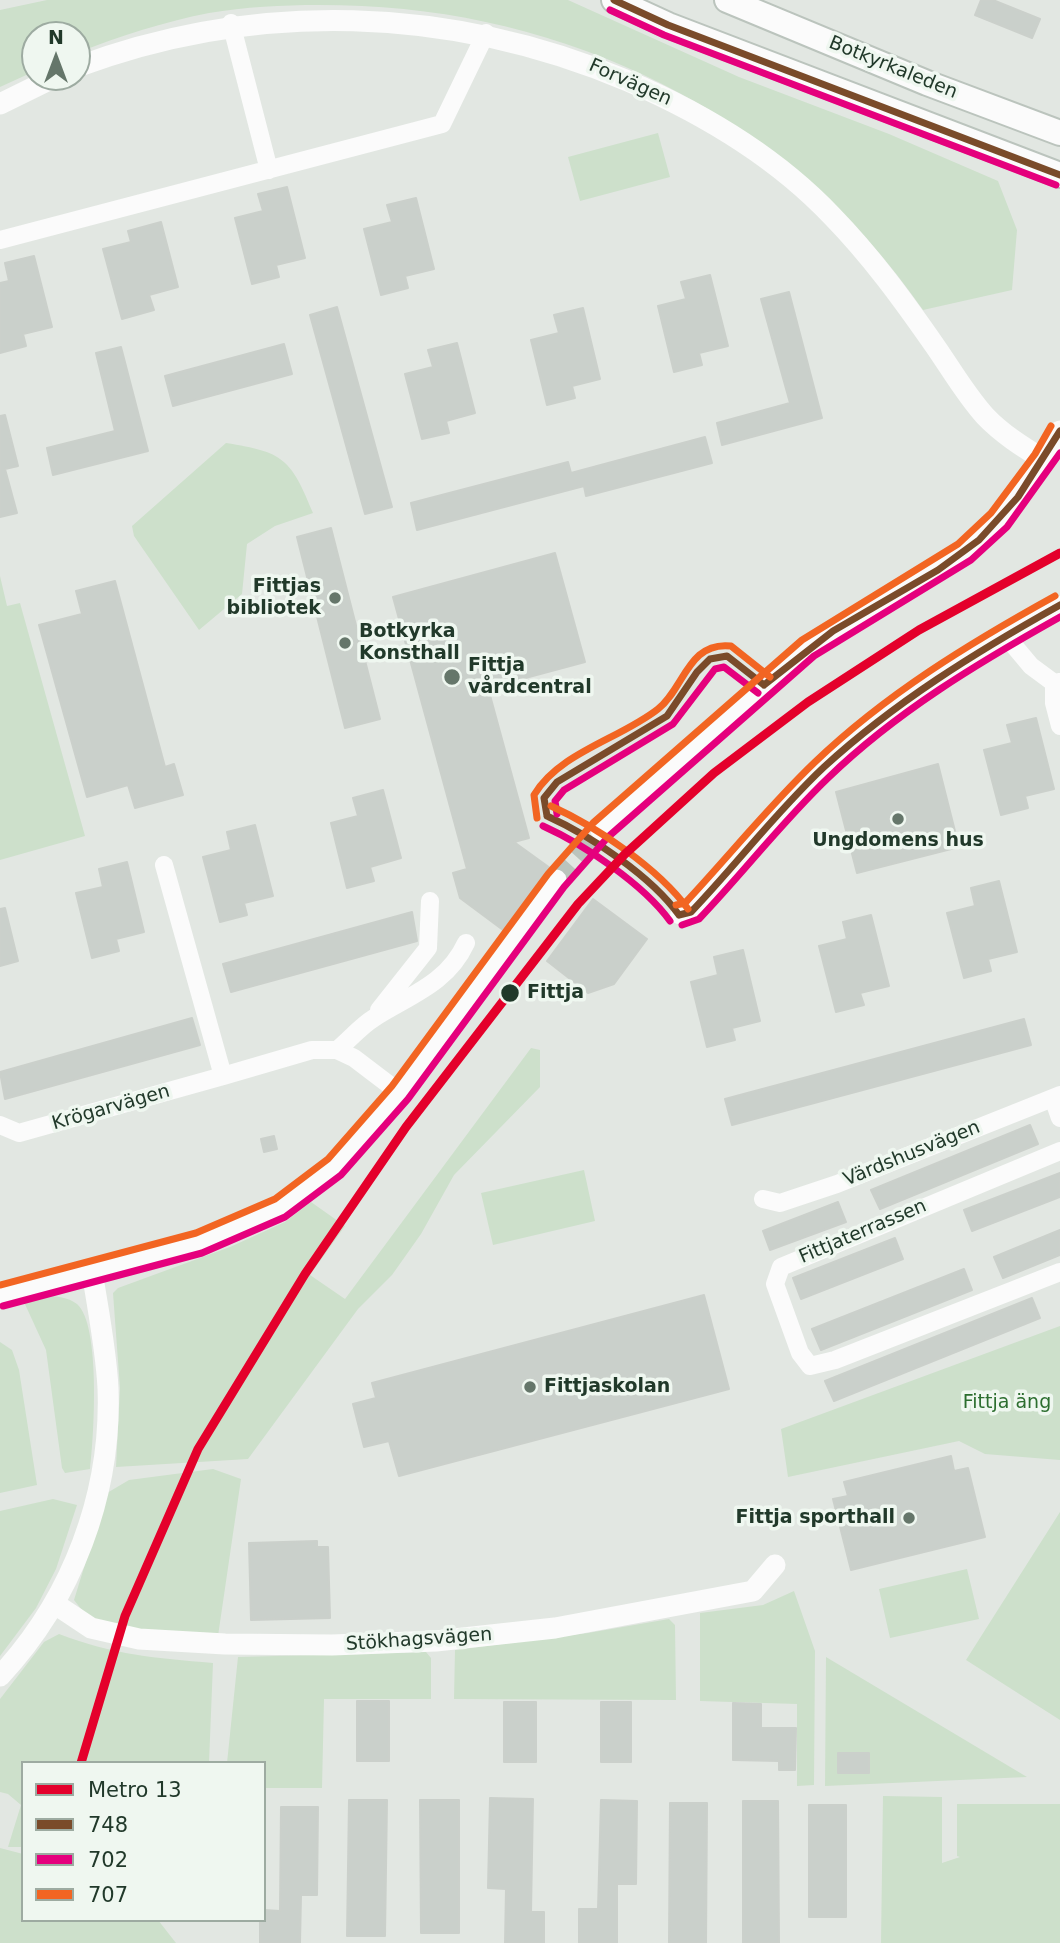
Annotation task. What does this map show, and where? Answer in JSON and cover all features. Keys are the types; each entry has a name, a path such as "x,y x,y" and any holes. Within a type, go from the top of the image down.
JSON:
{"main road":[{"path":"614,0 732,50 1060,176"},
{"name":"Botkyrkaleden","path":"727,0 926,83 1060,133"}],"street":[{"name":"Forvägen","path":"91,62 149,41 232,23 317,16 364,17 435,24 486,33 585,63 668,99 768,160 811,195 867,254 983,414 1004,434 1044,460"},
{"path":"232,23 269,170"},
{"path":"0,240 442,124 486,33"},
{"path":"0,104 26,91"},
{"path":"601,830 808,648 964,552 999,520 1044,460 1060,431"},
{"path":"679,915 691,912 795,796 853,743 922,689 1005,635 1060,606"},
{"path":"1005,635 1031,666 1057,682 1052,692 1060,726"},
{"path":"164,865 223,1076"},
{"path":"0,1296 199,1243 280,1208 335,1167 400,1093 556,880"},
{"path":"400,1093 354,1058 337,1050 372,1019 428,948 430,901"},
{"path":"372,1019 439,980 459,958 466,943"},
{"name":"Krögarvägen","path":"0,1125 19,1133 312,1050 337,1050"},
{"path":"1057,1097 1060,1118"},
{"name":"Värdshusvägen","path":"763,1199 780,1203 837,1184 1057,1097"},
{"name":"Fittjaterrassen","path":"1060,1151 781,1266 775,1284 800,1353 810,1366 835,1360 1060,1272"},
{"path":"0,1676 55,1604 94,1506 103,1469 107,1412 106,1361 92,1271"},
{"name":"Stökhagsvägen","path":"55,1604 91,1628 139,1639 305,1645 436,1641 566,1626 753,1591 775,1565"}],"green space":[{"path":"47,0 568,0 739,77 889,134 998,181 1017,230 1012,290 923,310 872,244 813,186 748,135 678,92 604,58 526,32 445,14 362,6 304,5 209,13 126,35 91,48 91,21 21,21 21,77 0,87 0,10"},
{"path":"658,133 670,177 580,201 568,157"},
{"path":"226,443 261,450 283,461 298,481 313,513 275,526 247,544 242,594 199,630 134,536 132,526"},
{"path":"0,576 7,606 20,603 85,836 0,860"},
{"path":"531,1048 540,1050 540,1087 454,1175 421,1234 392,1275 358,1309 248,1459 116,1467 120,1388 113,1293 118,1288 230,1247 285,1222 311,1202 345,1226 310,1275 345,1299"},
{"path":"584,1170 595,1221 493,1245 481,1193"},
{"path":"45,1296 66,1298 77,1304 85,1316 90,1334 94,1382 90,1469 65,1473 62,1468 46,1350 24,1302"},
{"name":"Fittja äng","path":"1060,1326 1060,1460 985,1454 959,1441 788,1477 781,1429"},
{"path":"0,1342 12,1350 19,1370 37,1485 0,1493"},
{"path":"213,1469 241,1479 218,1636 132,1630 100,1622 85,1613 74,1600 107,1493 129,1480"},
{"path":"53,1499 77,1505 56,1569 36,1608 0,1656 0,1511"},
{"path":"1060,1512 1060,1720 966,1660"},
{"path":"967,1569 979,1619 890,1638 879,1589"},
{"path":"794,1591 815,1651 814,1785 797,1786 797,1704 700,1701 700,1613 763,1605"},
{"path":"669,1619 675,1625 676,1700 454,1699 455,1650 588,1633"},
{"path":"59,1634 117,1651 213,1663 209,1761 21,1761 21,1805 8,1794 0,1792 0,1699 44,1642"},
{"path":"426,1652 431,1658 431,1699 324,1699 322,1788 266,1788 266,1761 227,1761 238,1657"},
{"path":"826,1657 1027,1777 825,1786"},
{"path":"883,1796 942,1797 942,1863 960,1857 957,1856 957,1804 1060,1804 1060,1943 881,1943"},
{"path":"21,1805 21,1847 8,1847"},
{"path":"0,1848 21,1853 21,1922 160,1922 176,1943 0,1943"}],"building":[{"path":"981,0 993,0 1040,19 1032,38 975,15"},
{"path":"287,187 305,258 276,265 279,277 252,284 235,218 263,211 258,194"},
{"path":"416,198 434,269 405,276 408,288 381,295 364,229 392,222 387,205"},
{"path":"161,222 178,287 149,295 154,310 122,319 103,249 131,242 128,231"},
{"path":"34,256 52,327 23,334 26,346 0,353 0,283 9,281 5,263"},
{"path":"710,275 728,346 699,353 702,365 674,372 658,306 686,299 681,282"},
{"path":"789,292 822,418 722,445 717,423 790,403 761,299"},
{"path":"337,307 392,507 365,514 310,315"},
{"path":"583,308 600,379 572,386 575,398 547,405 531,340 559,333 554,315"},
{"path":"457,343 475,413 446,421 449,433 422,439 405,374 433,367 428,350"},
{"path":"284,344 292,374 173,406 165,376"},
{"path":"121,347 148,451 53,475 47,448 115,431 96,353"},
{"path":"5,415 18,466 5,469 17,513 0,517 0,416"},
{"path":"705,437 712,463 586,496 584,486 417,530 411,503 568,462 571,473"},
{"path":"331,528 380,719 345,728 297,537"},
{"path":"555,553 585,662 488,688 529,838 514,842 550,868 503,930 460,898 453,873 467,869 393,597"},
{"path":"115,581 165,767 174,764 183,795 135,808 128,785 87,797 39,625 82,614 76,591"},
{"path":"1036,718 1054,789 1025,796 1028,808 1001,815 984,750 1012,743 1007,725"},
{"name":"Ungdomens hus","path":"938,764 959,847 857,873 836,792"},
{"path":"383,790 401,858 370,867 374,881 347,888 331,823 358,816 353,798"},
{"path":"255,825 273,896 244,903 247,915 220,922 203,857 231,850 227,832"},
{"path":"127,862 144,932 116,939 119,951 92,958 76,893 103,887 99,869"},
{"path":"999,881 1017,952 988,959 991,971 964,978 947,913 975,906 971,888"},
{"path":"593,899 647,939 614,984 588,993 547,961"},
{"path":"5,908 18,961 0,966 0,909"},
{"path":"412,912 417,941 231,992 223,964"},
{"path":"871,915 889,986 860,993 864,1005 836,1012 819,946 847,939 843,922"},
{"path":"743,950 760,1021 732,1028 735,1040 707,1047 691,982 718,975 714,957"},
{"path":"192,1018 200,1045 5,1099 0,1072"},
{"path":"1024,1019 1031,1045 732,1125 725,1099"},
{"path":"1030,1125 1038,1144 880,1209 871,1190"},
{"path":"274,1136 277,1149 264,1152 261,1139"},
{"path":"1060,1173 1060,1197 972,1231 964,1210"},
{"path":"838,1202 846,1222 770,1250 763,1231"},
{"path":"1060,1230 1060,1255 1003,1278 994,1257"},
{"path":"895,1238 903,1259 801,1299 793,1278"},
{"path":"964,1269 972,1290 821,1350 812,1329"},
{"path":"704,1295 729,1389 399,1476 389,1441 364,1447 353,1404 376,1398 372,1383"},
{"path":"1032,1298 1040,1318 834,1401 825,1381"},
{"name":"Fittja sporthall","path":"951,1456 954,1471 968,1468 985,1537 851,1570 833,1499 848,1496 844,1482"},
{"path":"317,1541 317,1547 328,1547 330,1618 251,1620 249,1543"},
{"path":"357,1701 389,1701 389,1761 357,1761"},
{"path":"504,1702 536,1702 536,1762 504,1762"},
{"path":"601,1702 631,1702 631,1762 601,1762"},
{"path":"733,1703 761,1704 761,1728 796,1728 795,1770 779,1770 779,1761 733,1760"},
{"path":"838,1753 869,1753 869,1773 838,1773"},
{"path":"490,1798 533,1799 531,1912 544,1912 544,1943 505,1943 506,1889 488,1888"},
{"path":"349,1800 387,1800 385,1936 347,1936"},
{"path":"420,1800 459,1800 459,1933 421,1933"},
{"path":"601,1800 637,1801 636,1884 617,1884 617,1943 579,1943 579,1909 598,1909"},
{"path":"743,1801 778,1801 779,1943 743,1943"},
{"path":"670,1803 707,1803 706,1943 669,1943"},
{"path":"809,1805 846,1805 846,1917 809,1917"},
{"path":"281,1807 318,1807 317,1895 301,1895 300,1943 260,1943 260,1922 266,1922 266,1910 280,1911"}],"tunnel":[{"path":"556,880 601,830"}],"metro line":[{"name":"13","path":"82,1761 125,1616 198,1449 305,1274 406,1127 578,904 625,854 714,773 808,702 919,630 1060,553"}],"transit line":[{"name":"748","path":"614,0 668,25 1060,175"},
{"name":"702","path":"610,10 664,35 1056,185"},
{"name":"707","path":"0,1285 196,1233 275,1199 328,1159 392,1086 548,874 593,823 802,640 958,544 991,513 1035,454 1051,426"},
{"name":"748","path":"764,685 833,631 938,570 979,540 1018,497 1060,431"},
{"name":"702","path":"3,1306 202,1253 285,1217 341,1175 408,1099 564,887 608,837 814,656 971,560 1007,527 1060,453"},
{"name":"707","path":"676,905 685,903 798,779 870,714 960,651 1055,596"},
{"name":"748","path":"679,915 691,912 789,802 851,743 937,679 1060,605"},
{"name":"702","path":"682,925 699,919 811,795 881,731 968,671 1060,617"},
{"name":"707","path":"537,818 534,795 545,780 575,757 658,709 696,658 705,651 717,646 731,646 770,677"},
{"name":"748","path":"547,816 544,798 557,782 667,716 697,672 710,659 727,656 764,685"},
{"name":"702","path":"557,814 555,801 564,790 673,724 715,669 724,667 758,693"},
{"name":"707","path":"551,806 588,825 626,850 660,879 688,909"},
{"name":"748","path":"547,816 619,858 653,886 679,915"},
{"name":"702","path":"543,826 612,867 645,893 670,921"}],"place":[{"name":"Fittjas bibliotek","path":"335,598"},
{"name":"Botkyrka Konsthall","path":"345,643"},
{"name":"Fittja vårdcentral","path":"452,677"},
{"name":"Ungdomens hus","path":"898,819"},
{"name":"Fittja","path":"510,993"},
{"name":"Fittjaskolan","path":"530,1387"},
{"name":"Fittja sporthall","path":"909,1518"}]}
